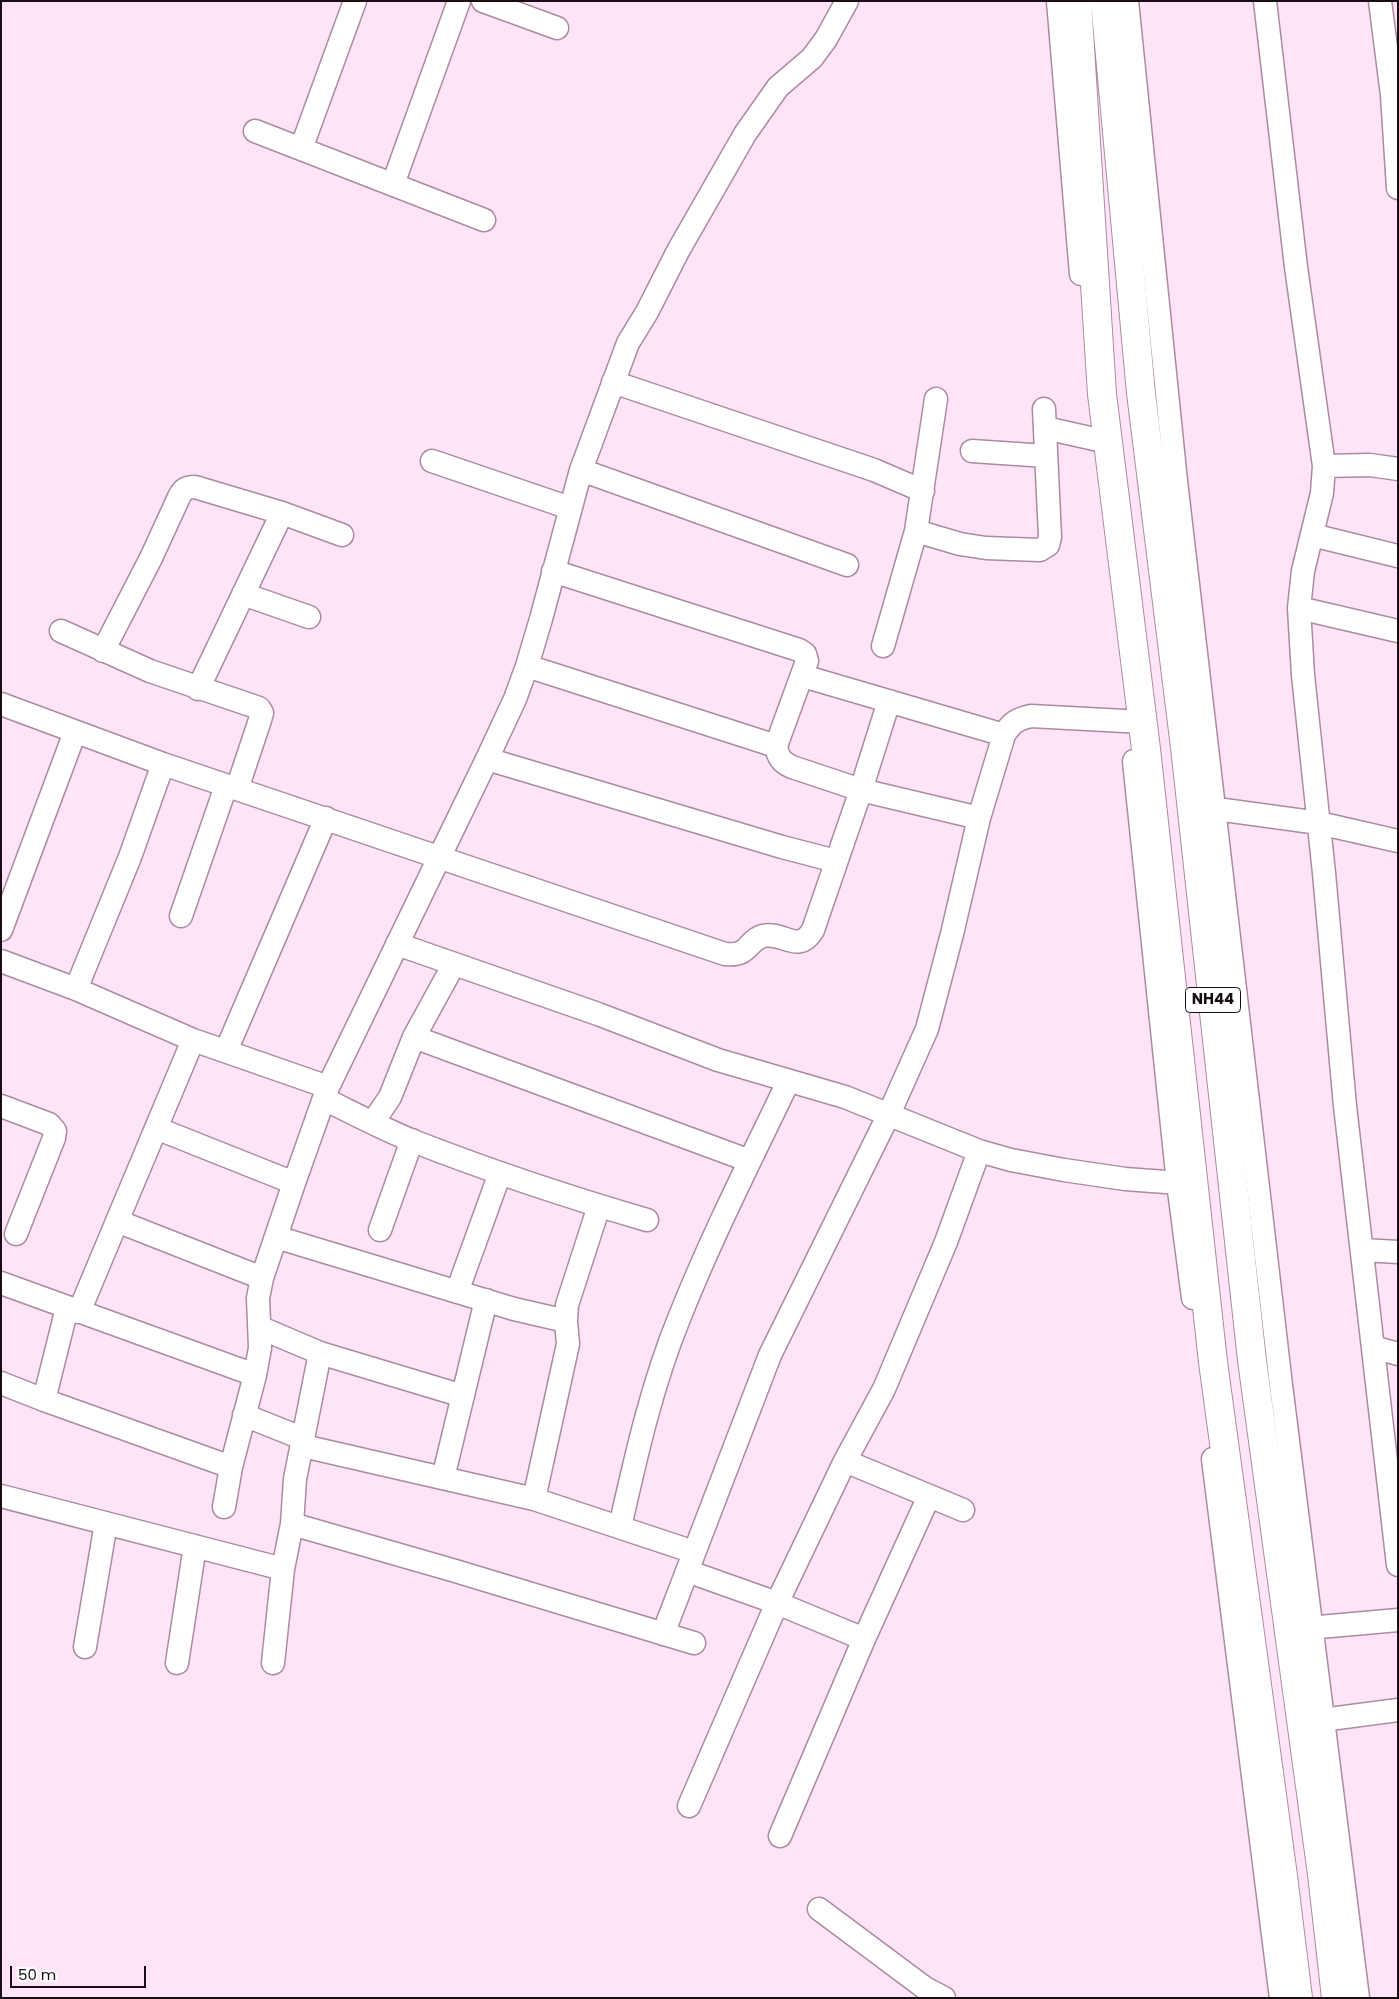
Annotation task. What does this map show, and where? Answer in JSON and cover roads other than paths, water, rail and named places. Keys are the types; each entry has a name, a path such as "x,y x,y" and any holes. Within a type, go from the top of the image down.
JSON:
{"highway":[{"name":"NH44","path":"1077,1 1102,394 1102,441 1136,722 1186,1184 1213,1362 1298,1998"},
{"name":"NH44","path":"1105,1 1141,393 1203,807 1219,1050 1252,1360 1299,1628 1311,1721 1322,1874 1336,1998"}],"street":[{"path":"301,149 355,1"},
{"path":"393,184 459,1"},
{"path":"224,1507 230,1467 255,1375 260,1348 261,1328 258,1298 262,1278 294,1183 326,1093 488,759 527,666 581,470 628,343 745,134 778,88 812,58 826,39 846,1"},
{"path":"916,531 960,544 986,548 1040,550 1048,545 1050,537 1044,418 1102,441 1058,1"},
{"path":"1126,1 1176,481 1203,807 1319,823 1398,841"},
{"path":"1265,1 1296,267 1324,466 1322,493 1303,571 1299,608 1303,675 1346,1106 1398,1565"},
{"path":"1380,1 1392,95 1398,188"},
{"path":"486,2 556,28"},
{"path":"255,131 484,220"},
{"path":"613,382 874,470 923,491"},
{"path":"883,646 916,531 936,399"},
{"path":"972,451 1046,456"},
{"path":"432,461 570,508"},
{"path":"1324,466 1370,465 1398,469"},
{"path":"581,470 848,565"},
{"path":"103,651 143,574 182,490 188,487 195,487 282,514 342,535"},
{"path":"198,689 282,514"},
{"path":"1312,535 1398,556"},
{"path":"553,571 799,650 805,654 807,662 776,746 782,762 861,790 979,818"},
{"path":"243,594 309,618"},
{"path":"1299,608 1398,631"},
{"path":"61,631 103,651 198,689 252,704 259,708 262,713 181,916"},
{"path":"527,666 776,746"},
{"path":"803,676 1004,735"},
{"path":"1,704 231,788 326,818 726,954 734,955 743,952 758,938 765,935 801,942 808,939 813,930 861,790 889,701"},
{"path":"662,1634 770,1355 889,1114 927,1029 952,934 979,818 1004,735 1010,725 1018,719 1031,716 1136,722"},
{"path":"1,930 75,732"},
{"path":"488,759 836,861"},
{"path":"76,990 130,857 162,764"},
{"path":"226,1052 326,818"},
{"path":"397,944 598,1014 718,1060 788,1082 845,1096 979,1151 1011,1160 1064,1170 1125,1179 1186,1184 1280,1998"},
{"path":"1,961 326,1093 373,1122 412,1140 500,1173 598,1206 647,1220"},
{"path":"373,1122 390,1097 414,1037 454,964"},
{"path":"414,1037 750,1161"},
{"path":"44,1400 73,1310 117,1220 193,1040"},
{"path":"620,1527 640,1438 679,1316 716,1233 788,1082"},
{"path":"1,1106 49,1124 55,1131 54,1138 16,1234"},
{"path":"156,1128 294,1183"},
{"path":"380,1230 412,1140"},
{"path":"688,1806 777,1603 845,1461 884,1389 946,1242 979,1151"},
{"path":"457,1292 500,1173"},
{"path":"534,1499 568,1344 567,1305 598,1206"},
{"path":"117,1220 262,1278"},
{"path":"276,1237 457,1292 546,1317 566,1320"},
{"path":"1362,1250 1398,1252"},
{"path":"1,1283 255,1375"},
{"path":"443,1478 486,1300"},
{"path":"261,1328 320,1353 463,1396"},
{"path":"1373,1347 1398,1354"},
{"path":"273,1663 283,1569 292,1524 295,1479 320,1353"},
{"path":"1,1382 44,1400 230,1467"},
{"path":"244,1415 303,1442 534,1499 620,1527 777,1603 864,1639"},
{"path":"845,1461 963,1510"},
{"path":"1,1496 283,1569"},
{"path":"780,1836 864,1639 929,1496"},
{"path":"86,1647 106,1523"},
{"path":"292,1524 694,1643"},
{"path":"177,1663 194,1546"},
{"path":"1299,1628 1398,1620"},
{"path":"1358,1998 1311,1721 1398,1710"},
{"path":"819,1909 925,1988 944,1998"}]}
